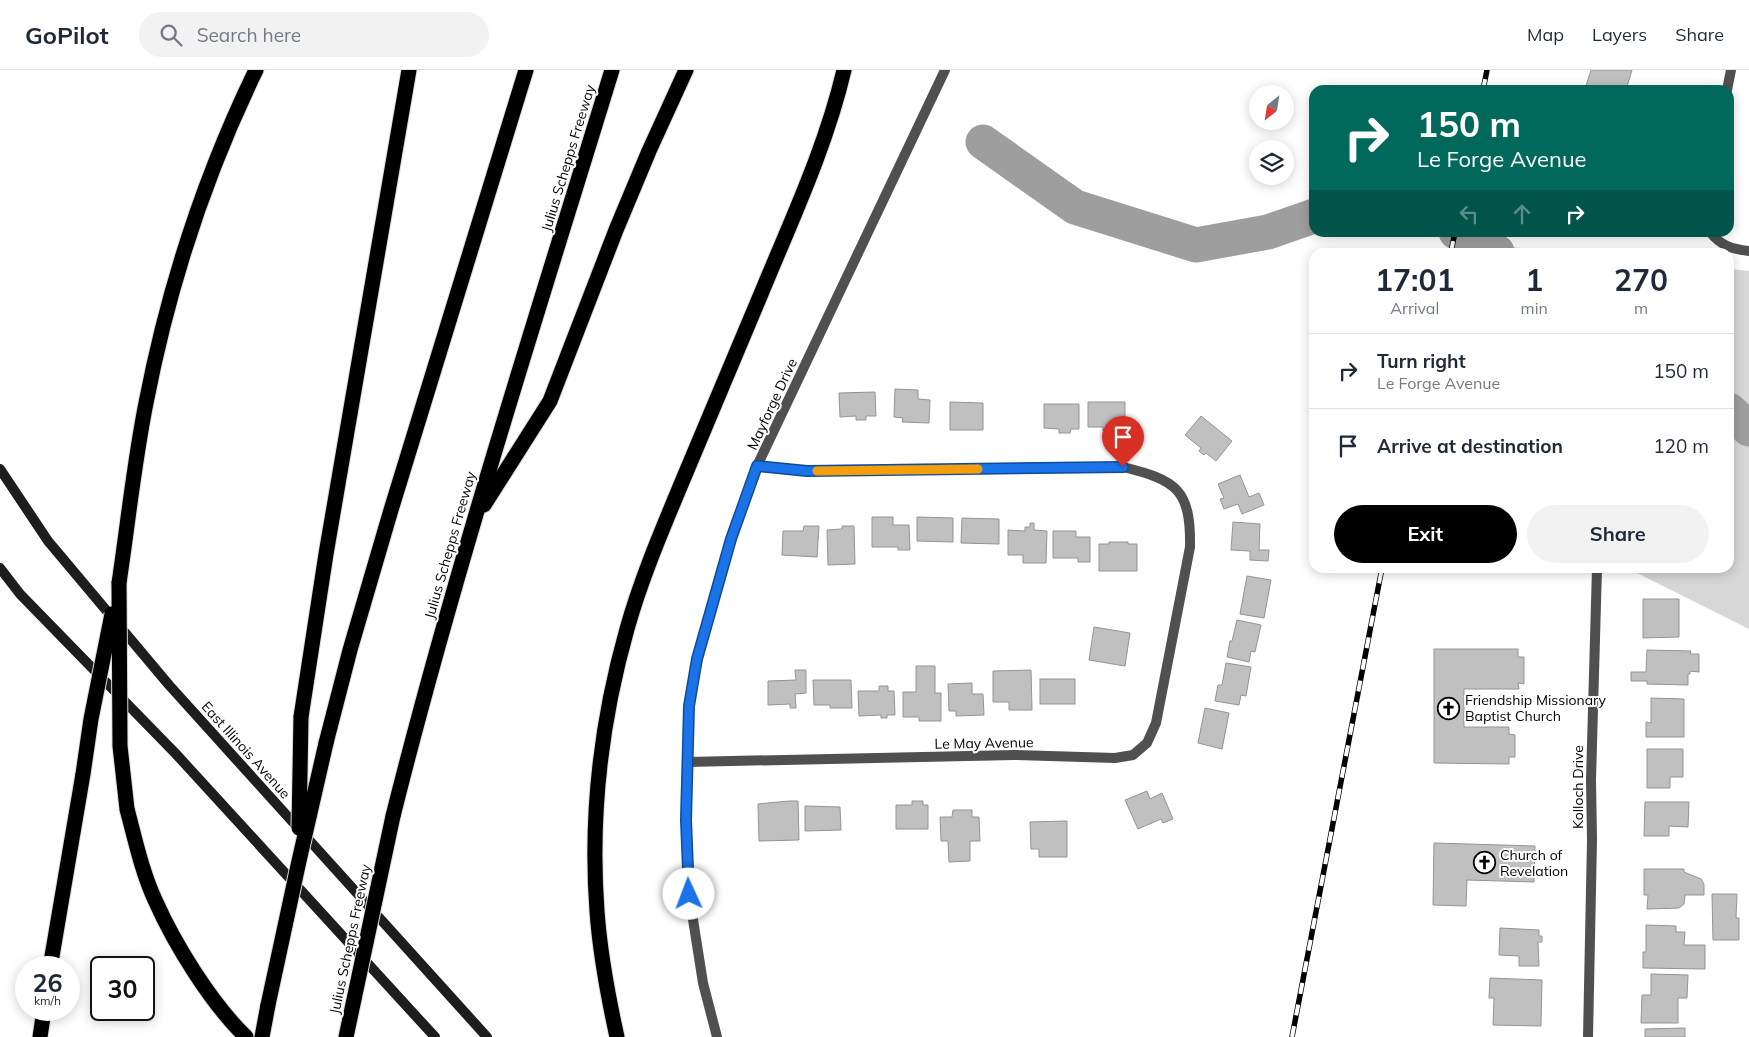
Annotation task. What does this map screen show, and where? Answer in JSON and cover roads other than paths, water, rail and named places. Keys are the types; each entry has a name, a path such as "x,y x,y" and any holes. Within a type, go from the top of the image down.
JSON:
{"highway":[{"path":"52,956 91,719 119,583 146,404 160,337 185,248 218,157 256,70"},
{"path":"299,861 301,717 328,544 409,70"},
{"path":"262,1037 326,743 353,641 388,519 526,70"},
{"name":"Julius Schepps Freeway","path":"346,1037 393,816 429,678 474,520 612,70"},
{"path":"474,520 550,401 616,230 686,70"},
{"path":"617,1037 606,985 597,912 595,838 599,771 609,702 627,628 650,558 792,220 820,149 844,70"},
{"path":"119,583 120,746 127,809 138,852 154,900 180,948 209,992 246,1037"},
{"path":"40,1037 42,1021"}],"main road":[{"name":"East Illinois Avenue","path":"0,469 48,541 169,685 488,1037"},
{"path":"0,568 20,594 176,754 435,1037"}],"street":[{"name":"Mayforge Drive","path":"717,1037 703,983 689,894 686,820 687,762 689,706 697,659 731,539 757,466 945,70"},
{"path":"1728,85 1731,70"},
{"path":"1714,237 1731,248"},
{"path":"1734,249 1749,251"},
{"name":"Le May Avenue","path":"687,762 1015,755 1115,758 1133,755 1147,743 1156,724 1190,547 1191,524 1184,500 1172,484 1152,474 1123,467 807,471 757,466"},
{"name":"Kolloch Drive","path":"1588,1037 1592,840 1591,780 1598,573"}],"waterway":[{"path":"983,142 1075,207 1196,245 1268,232 1309,218"},
{"path":"1470,237 1490,248"},
{"path":"1734,415 1749,429"}],"railway":[{"path":"1484,85 1487,70"},
{"path":"1452,248 1454,237"},
{"path":"1292,1037 1381,573"}],"place":[{"name":"Friendship Missionary Baptist Church","path":"1449,708"},
{"name":"Church of Revelation","path":"1484,863"}]}
